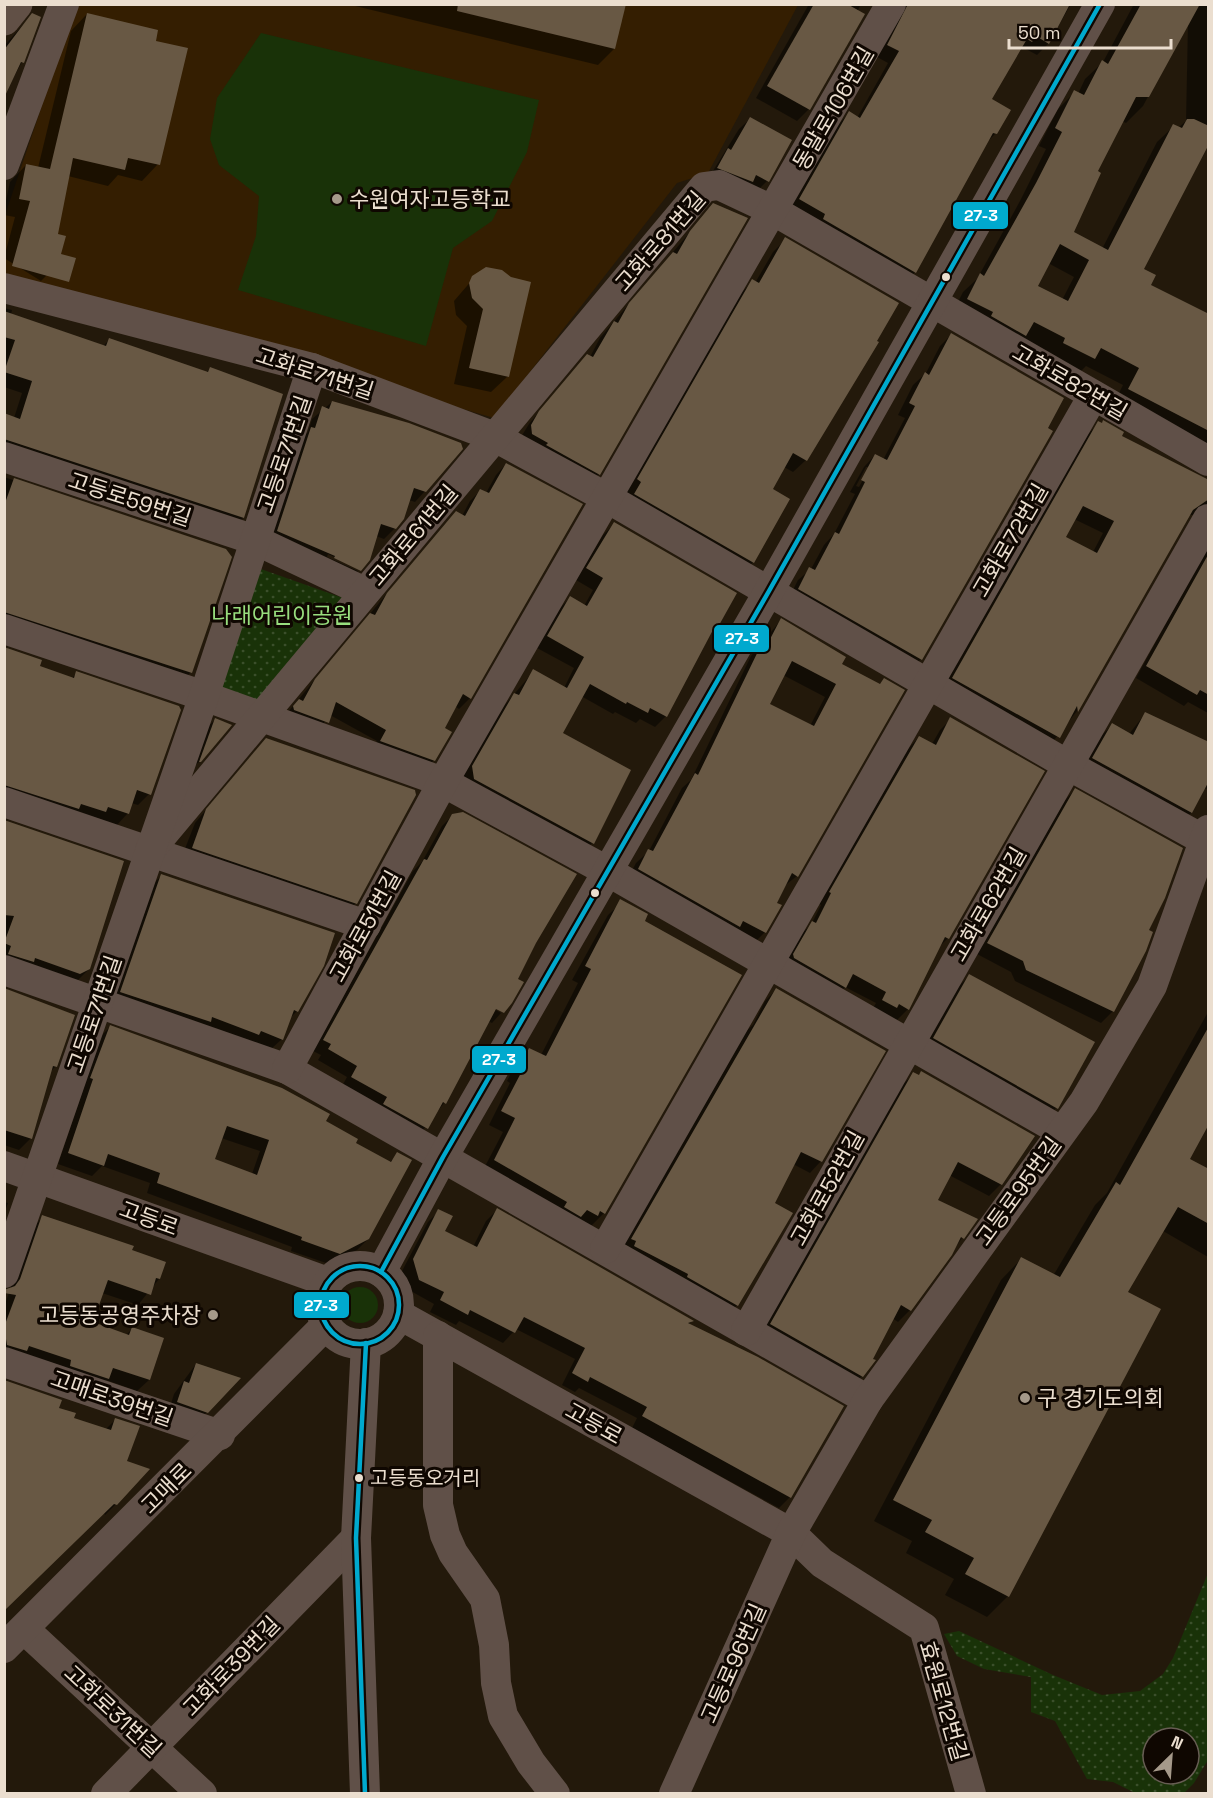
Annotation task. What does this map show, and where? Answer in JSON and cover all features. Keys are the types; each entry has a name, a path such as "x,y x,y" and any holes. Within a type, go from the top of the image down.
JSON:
{"main road":[{"path":"4,19 16,4"}],"street":[{"path":"4,165 64,4"},
{"name":"동말로106번길","path":"774,211 891,4"},
{"path":"381,1272 443,1157 769,591 1100,4"},
{"name":"고화로81번길","path":"495,437 704,187 719,185 774,211 933,301"},
{"path":"443,782 774,211"},
{"name":"고화로71번길","path":"4,288 312,368 495,437 609,499 769,591"},
{"name":"고화로82번길","path":"933,301 1093,396 1209,461"},
{"name":"고등로71번길","path":"4,1274 204,696 312,368"},
{"name":"고화로72번길","path":"928,684 1093,396"},
{"name":"고화로61번길","path":"150,850 495,437"},
{"name":"고등로59번길","path":"4,457 255,540"},
{"path":"1068,765 1209,519"},
{"name":"고등로71번길","path":"255,540 365,592"},
{"path":"769,591 1068,765 1207,835"},
{"path":"4,629 204,696 443,782 607,871 1061,1131"},
{"path":"605,1249 928,684"},
{"name":"고화로62번길","path":"908,1044 1068,765"},
{"name":"고화로51번길","path":"287,1069 443,782"},
{"path":"4,802 366,925"},
{"name":"고등로95번길","path":"791,1533 868,1400 1084,1102 1152,986 1207,835"},
{"path":"4,970 287,1069 868,1400"},
{"name":"고화로52번길","path":"746,1331 908,1044"},
{"name":"고등로","path":"4,1166 328,1282"},
{"path":"353,1266 369,1267 381,1272 393,1285 398,1299 398,1314 391,1328 380,1338 366,1343 350,1343 337,1336 326,1325 321,1311 322,1296 328,1282 339,1272 353,1266"},
{"name":"고등로","path":"398,1314 791,1533"},
{"name":"고매로","path":"14,1639 220,1435 326,1325"},
{"path":"438,1336 438,1504 445,1535 453,1553 485,1599 494,1645 496,1683 504,1716 531,1763 555,1794"},
{"path":"365,1794 356,1538 366,1343"},
{"name":"고매로39번길","path":"4,1362 220,1435"},
{"name":"고등로96번길","path":"675,1794 791,1533"},
{"name":"효원로12번길","path":"791,1533 822,1563 924,1628 970,1794"},
{"name":"고화로39번길","path":"106,1794 356,1538"},
{"name":"고화로31번길","path":"14,1639 152,1747 202,1794"}],"shaded area":[{"name":"수원여자고등학교","path":"76,5 798,5 708,173 677,183 494,418 5,276 5,215"}],"green space":[{"path":"261,33 539,100 527,152 492,221 453,248 426,346 238,290 256,236 259,196 219,165 210,139 217,98"},
{"name":"나래어린이공원","path":"258,568 343,598 259,701 219,687"},
{"path":"360,1287 373,1292 378,1305 373,1318 360,1323 347,1318 342,1305 347,1292"},
{"path":"1208,1573 1208,1760 1201,1772 1201,1726 1141,1726 1141,1786 1191,1786 1184,1793 1135,1793 1113,1782 1087,1779 1055,1721 1031,1712 1031,1677 984,1669 957,1656 944,1634 959,1631 1102,1695 1140,1691 1163,1674 1173,1658"}],"building":[{"path":"458,4 626,4 615,49 457,11"},
{"path":"814,4 847,4 865,14 810,110 767,86"},
{"path":"908,4 1070,4 1049,44 1036,36 1032,42 1027,39 992,99 1011,110 997,134 993,133 916,273 823,219 825,214 799,199 849,111 860,118 899,51 887,45"},
{"path":"1141,4 1200,4 1149,97 1136,97 1098,171 1101,173 1074,232 1108,250 1173,124 1182,128 1187,119 1194,119 1209,126 1209,144 1144,269 1156,275 1151,285 1209,314 1209,431 1128,389 1139,368 1101,348 1095,359 1063,343 1065,338 1034,322 1026,336 991,316 993,312 967,299 980,273 984,276 1036,183 1062,132 1055,128 1074,90 1084,95 1102,60 1108,64","holes":["1060,244 1089,260 1068,301 1038,286"]},
{"path":"32,13 41,17 24,63 21,62 4,98 4,50"},
{"path":"87,13 158,30 156,41 188,48 160,165 128,158 125,170 73,158 58,234 66,236 61,254 76,258 69,282 12,266 30,201 19,199 26,164 50,169"},
{"path":"750,117 792,140 769,182 756,175 753,182 717,168 728,148 731,150"},
{"path":"713,203 748,218 600,475 546,445 548,443 532,434 531,425 539,411 587,354 593,357 614,321 618,323 629,303 673,252 677,254 690,231"},
{"path":"785,237 899,303 877,341 879,342 807,461 793,453 773,489 790,499 754,563 634,494 641,482 637,479 752,279 759,283"},
{"path":"486,267 502,270 511,277 531,282 509,377 469,368 483,309 472,298 469,283 472,276"},
{"path":"4,311 106,346 109,338 208,372 210,367 283,394 244,518 4,439 4,413 20,419 32,381 4,372 15,340 4,337"},
{"path":"951,333 1064,398 1048,428 1053,431 922,660 798,589 809,567 815,570 835,532 839,534 865,482 861,480 875,454 887,460 915,406 909,403 925,372 929,375"},
{"path":"332,401 409,423 461,443 463,449 426,492 414,488 404,519 396,529 381,524 370,560 361,571 334,558 335,556 277,531 311,427 315,428 322,406 329,409"},
{"path":"1103,420 1124,432 1122,436 1209,480 1209,499 1193,510 1078,712 1077,706 1060,738 952,678 1098,421 1102,423","holes":["1083,506 1114,521 1097,553 1066,537"]},
{"path":"506,463 583,504 471,699 463,694 445,728 452,732 435,761 380,741 386,730 336,702 329,723 294,710 293,706 299,699 303,701 315,679 370,613 375,615 387,593 456,511 465,516 480,489 489,493"},
{"path":"14,478 226,549 232,557 192,673 4,612 4,506"},
{"path":"614,522 737,593 718,627 715,626 667,717 650,708 648,713 627,702 626,704 590,684 563,733 631,770 594,844 474,779 472,766 514,693 519,695 533,669 567,688 584,657 547,636 570,596 587,606 603,578 586,568"},
{"path":"1209,553 1209,695 1200,690 1197,695 1146,666"},
{"path":"781,618 846,657 842,664 880,684 884,678 905,690 798,877 792,873 777,903 782,905 766,933 743,921 740,927 638,869 648,849 653,851 695,773 698,775 763,641 768,643","holes":["792,661 836,684 814,726 770,704"]},
{"path":"4,647 42,660 40,666 74,678 76,671 179,706 181,710 151,795 137,790 129,814 108,807 106,812 81,804 79,809 4,785"},
{"path":"1145,712 1209,742 1209,781 1192,813 1092,758 1112,723 1133,735"},
{"path":"950,717 1045,771 949,939 945,937 909,1010 899,1004 897,1008 882,1000 886,992 853,974 846,988 794,958 793,954 812,921 816,923 831,893 829,892 919,736 936,745"},
{"path":"215,718 232,725 199,762"},
{"path":"266,738 415,790 416,795 357,904 192,848 206,809"},
{"path":"1075,788 1183,848 1165,898 1149,930 1153,932 1146,951 1114,1012 1026,970 1023,961 987,943"},
{"path":"463,812 577,874 536,943 518,979 524,982 512,1003 504,1013 496,1009 446,1104 443,1102 428,1129 383,1104 387,1097 351,1077 357,1066 328,1049 331,1044 323,1040 424,859 427,860 452,814"},
{"path":"4,820 124,861 90,969 80,974 35,958 34,962 8,954 11,946 4,943 14,916 4,915"},
{"path":"161,874 335,933 324,966 298,1012 294,1010 283,1040 261,1031 259,1035 212,1017 211,1022 120,992"},
{"path":"620,899 648,914 645,921 742,975 605,1214 600,1211 598,1216 587,1210 581,1217 564,1207 567,1202 494,1160 515,1118 501,1111 523,1069 520,1067 529,1048 546,1056 591,969 585,966"},
{"path":"969,974 1095,1042 1058,1109 933,1038"},
{"path":"4,988 75,1015 57,1067 53,1066 32,1139 4,1130"},
{"path":"776,988 886,1051 822,1162 801,1152 775,1203 793,1213 738,1306 687,1277 688,1274 634,1246 636,1241 631,1239"},
{"path":"110,1025 282,1088 330,1114 326,1121 358,1139 356,1143 391,1162 397,1152 412,1160 369,1239 340,1254 301,1240 302,1237 157,1183 160,1173 108,1154 104,1166 68,1153 93,1079 90,1078","holes":["227,1126 269,1140 257,1175 215,1159"]},
{"path":"1209,1026 1209,1124 1190,1159 1209,1169 1209,1224 1178,1207 1128,1292 1161,1309 1009,1597 965,1574 974,1558 925,1532 932,1520 893,1500 1021,1257 1060,1277 1116,1182 1120,1185"},
{"path":"921,1071 1035,1136 1002,1185 958,1162 938,1200 978,1219 964,1239 961,1237 952,1255 911,1311 901,1305 873,1359 876,1360 863,1377 770,1324 913,1072 919,1075"},
{"path":"497,1208 694,1321 688,1323 758,1357 844,1406 791,1498 642,1416 647,1407 590,1377 588,1382 572,1373 585,1348 524,1317 515,1333 470,1310 468,1315 440,1300 444,1292 419,1280 413,1259 438,1209 453,1216 445,1231 477,1247"},
{"path":"42,1215 134,1246 132,1250 166,1262 160,1279 156,1278 151,1295 108,1280 93,1322 129,1335 132,1327 164,1338 150,1380 113,1368 109,1379 70,1366 71,1360 29,1346 27,1351 7,1345 4,1327 16,1295 4,1293 4,1290 15,1286 20,1279"},
{"path":"196,1363 241,1378 208,1413 177,1402 184,1381 189,1383"},
{"path":"4,1380 62,1400 59,1408 76,1413 74,1418 111,1430 115,1418 140,1426 127,1461 150,1469 117,1505 114,1504 4,1611"}],"transit line":[{"name":"27-3","path":"381,1272 443,1157 769,591 1100,4"},
{"name":"27-3","path":"360,1266 375,1269 387,1278 396,1290 399,1305 396,1320 387,1332 375,1341 360,1344 345,1341 333,1332 324,1320 321,1305 324,1290 333,1278 345,1269 360,1266"},
{"name":"27-3","path":"365,1794 356,1538 366,1343"}],"place":[{"name":"수원여자고등학교","path":"337,199"},
{"name":"고등동공영주차장","path":"213,1315"},
{"name":"구 경기도의회","path":"1025,1398"},
{"name":"고등동오거리","path":"359,1478"}]}
